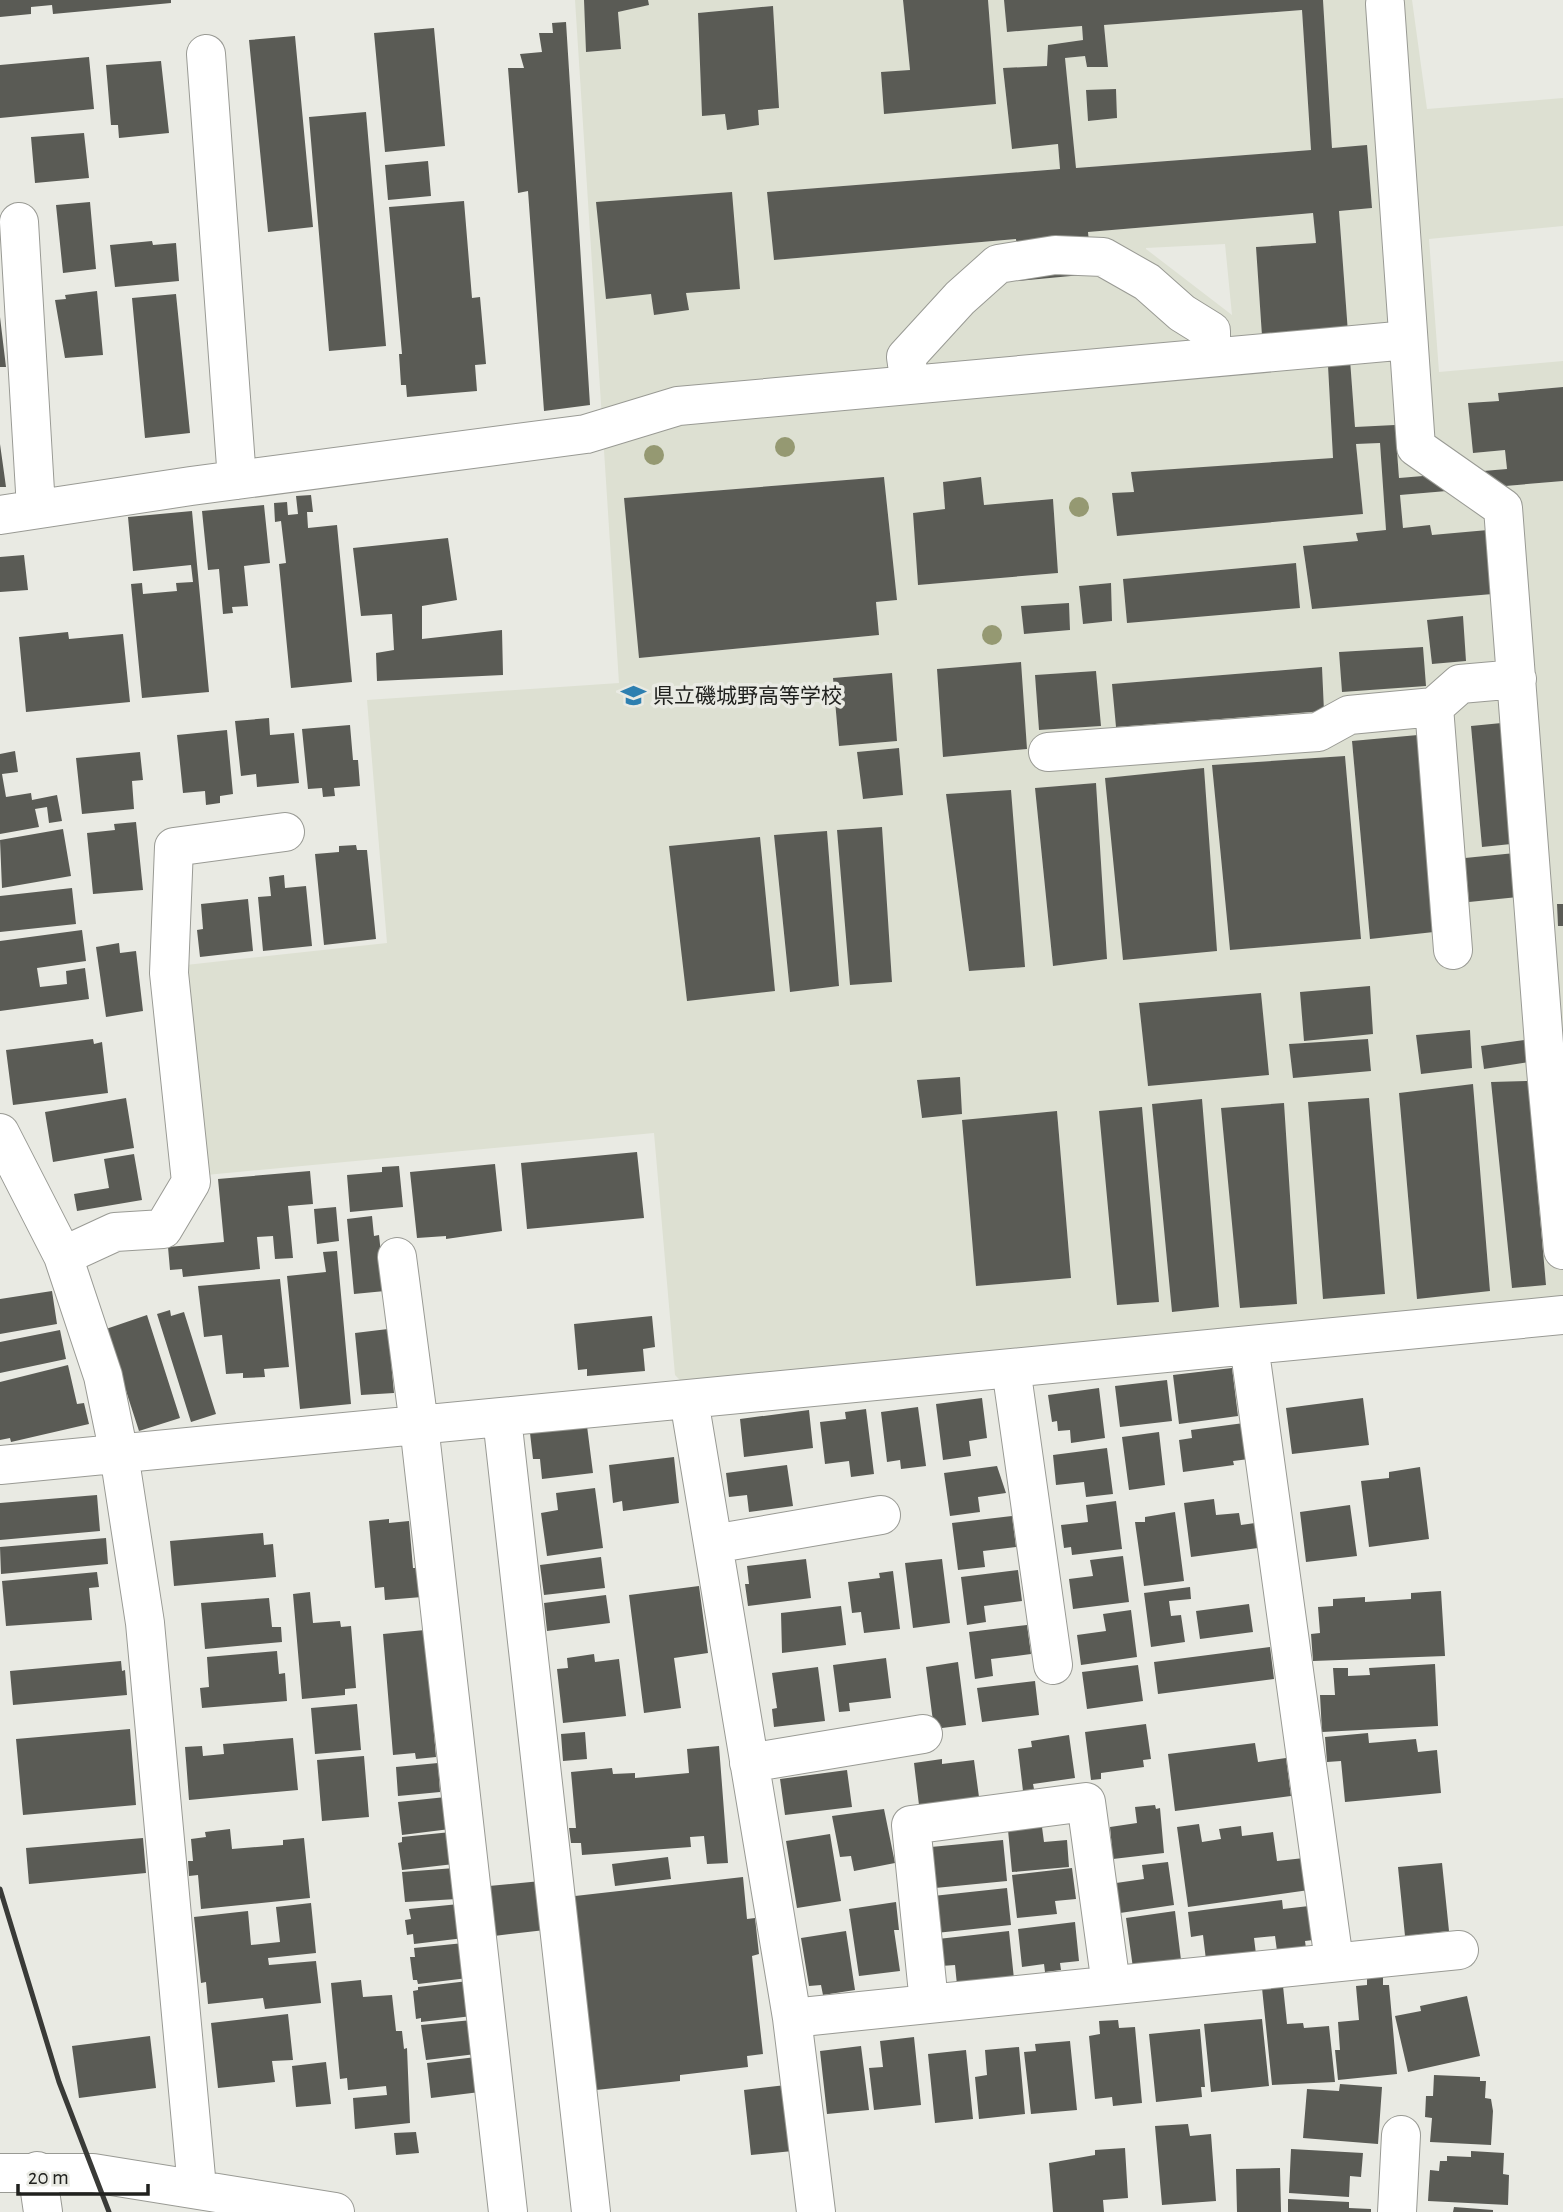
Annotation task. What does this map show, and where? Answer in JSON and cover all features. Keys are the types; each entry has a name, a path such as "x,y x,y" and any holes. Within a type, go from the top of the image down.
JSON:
{"street":[{"path":"1385,4 1416,447 1503,508 1546,1070 1563,1250"},
{"path":"206,54 237,480"},
{"path":"19,222 18,512 586,434 678,406 1408,340"},
{"path":"910,384 906,357 960,298 998,264 1055,255 1103,257 1147,282 1182,313 1211,331 1211,357"},
{"path":"1048,752 1318,732 1349,715 1434,707 1460,684 1517,679"},
{"path":"1434,707 1453,950"},
{"path":"63,1256 115,1232 163,1229 191,1182 169,973 174,847 285,832"},
{"path":"0,1133 63,1256 103,1376 119,1454 145,1623 197,2188"},
{"path":"397,1256 419,1425 508,2212"},
{"path":"0,1465 1563,1315"},
{"path":"1249,1345 1334,1961"},
{"path":"1011,1368 1053,1665"},
{"path":"689,1400 792,2018 816,2212"},
{"path":"502,1418 591,2212"},
{"path":"713,1544 881,1515"},
{"path":"749,1763 923,1734"},
{"path":"929,2003 911,1825 1086,1802 1111,1984"},
{"path":"792,2018 1459,1950"},
{"path":"1397,2212 1401,2135"},
{"path":"18,2172 93,2174 197,2188 335,2212"},
{"path":"18,2172 43,2212"}],"shaded area":[{"name":"県立磯城野高等学校","path":"575,0 584,0 587,52 620,49 618,12 648,5 648,0 903,0 910,70 881,73 884,113 996,104 988,0 1004,0 1008,32 1082,26 1083,40 1048,45 1047,66 1003,69 1012,148 1058,144 1060,169 767,192 774,260 1016,239 1019,281 1091,274 1088,232 1313,213 1316,243 1256,247 1262,335 1326,329 1333,458 1131,473 1134,492 1112,494 1118,536 1363,514 1356,444 1380,443 1386,530 1357,533 1358,541 1303,546 1312,609 1493,594 1432,535 1403,528 1400,495 1563,481 1563,904 1557,905 1558,926 1563,926 1563,1306 686,1386 675,1375 654,1133 206,1175 186,965 387,943 367,700 619,683","holes":["773,6 779,108 758,110 727,129 725,114 702,115 698,13","1225,244 1232,315 1146,249 1146,248","884,477 897,600 876,602 879,635 640,658 624,498","981,478 984,505 1053,499 1058,573 919,585 913,513 945,509 943,482","1296,563 1300,608 1124,579","1110,583 1112,621 1083,624 1079,586","1069,603 1070,630 1024,634","1462,617 1466,661 1432,664 1427,620","1422,647 1342,691 1339,652","1020,662 1027,749 944,757 937,669","1322,667 1324,711 1116,726 1113,684","1096,671 1100,726 1039,730 1035,675","891,673 897,741 839,746 833,678","1471,727 1520,843 1482,846","1352,742 1434,932 1370,938","899,748 903,795 863,799 858,752","1345,756 1361,938 1230,950 1212,765","1204,769 1216,950 1105,778","1096,783 1107,959 1053,966 1035,788","1010,790 1024,967 969,971 946,794","881,827 892,981 851,985 837,830","827,831 839,986 790,992 774,836","760,837 775,990 775,991 670,846","1515,853 1469,902 1466,858","1261,993 1268,1075 1148,1086 1139,1003","1470,1030 1472,1068 1421,1074 1416,1035","1368,1039 1371,1070 1293,1077 1290,1044","1532,1039 1534,1061 1484,1069 1481,1046","959,1077 962,1114 921,1117 917,1080","1527,1081 1546,1284 1512,1288 1491,1083","1473,1084 1490,1290 1417,1298 1399,1094","1201,1099 1219,1307 1172,1312 1152,1104","1369,1099 1385,1294 1324,1299 1308,1102","1283,1104 1296,1304 1241,1308 1221,1108","1057,1111 1071,1278 976,1286 962,1121"]},
{"path":"1323,0 1412,0 1427,109 1563,98 1563,226 1429,239 1439,372 1563,361 1563,387 1498,393 1499,401 1468,403 1473,453 1505,450 1507,469 1399,478 1395,426 1355,427 1339,211 1372,208 1367,146 1332,148"},
{"path":"1302,10 1311,150 1076,168 1065,58 1085,56 1087,67 1108,67 1104,25","holes":["1116,89 1117,118 1088,121 1086,91"]}],"building":[{"path":"0,0 171,0 171,3 53,14 52,5 31,7 31,14 0,17"},
{"path":"584,0 648,0 649,5 618,12 621,49 586,52"},
{"path":"903,0 988,0 996,104 884,114 881,72 910,70"},
{"path":"1004,0 1323,0 1332,148 1367,145 1372,208 1339,211 1355,427 1395,425 1399,478 1507,469 1505,450 1473,453 1468,403 1499,401 1498,393 1563,387 1563,481 1400,495 1403,528 1430,525 1432,535 1488,530 1493,594 1312,609 1303,546 1358,541 1356,533 1386,530 1380,443 1356,444 1363,514 1117,536 1112,493 1134,492 1131,472 1333,458 1326,329 1262,336 1256,247 1316,243 1313,213 1088,232 1092,274 1018,281 1016,239 774,260 767,192 1060,169 1058,144 1012,149 1003,68 1047,66 1048,45 1083,40 1082,26 1007,32","holes":["1302,10 1311,150 1076,168 1065,58 1085,56 1087,67 1108,67 1104,25"]},
{"path":"773,6 779,108 758,110 759,125 727,130 725,114 702,116 698,13"},
{"path":"566,22 590,405 544,411 528,191 518,193 508,68 524,68 520,54 542,52 539,33 553,33 552,23"},
{"path":"434,28 445,146 385,152 374,33"},
{"path":"295,36 313,227 268,232 249,40"},
{"path":"89,57 94,109 0,118 0,65"},
{"path":"161,61 169,133 119,138 118,125 111,125 106,65"},
{"path":"1116,89 1117,118 1088,121 1086,90"},
{"path":"366,112 386,346 329,351 309,117"},
{"path":"84,133 89,178 35,183 31,137"},
{"path":"428,161 431,196 388,200 385,165"},
{"path":"732,192 740,289 686,293 689,310 654,315 651,294 606,299 596,202"},
{"path":"464,201 472,298 480,297 486,364 475,365 477,391 407,397 406,385 401,385 399,354 402,354 389,207"},
{"path":"90,202 96,269 63,273 56,205"},
{"path":"152,241 153,245 176,243 179,281 115,287 110,245"},
{"path":"97,291 103,355 65,358 55,300 66,299 65,295"},
{"path":"176,294 190,433 145,438 132,298"},
{"path":"0,317 6,367 0,367"},
{"path":"0,444 6,487 0,487"},
{"path":"884,477 897,600 876,602 879,635 639,658 624,498"},
{"path":"981,477 984,505 1053,499 1058,573 918,585 913,513 945,509 943,482"},
{"path":"311,495 313,512 307,512 308,528 337,525 352,682 291,688 279,564 286,563 281,521 275,522 274,503 287,502 288,515 298,514 296,496"},
{"path":"264,505 270,563 244,566 248,606 232,607 233,613 223,614 219,569 208,570 202,511"},
{"path":"192,511 209,692 142,698 131,584 142,583 143,594 177,591 176,583 193,582 191,565 133,571 128,517"},
{"path":"448,538 457,600 422,606 422,639 502,630 503,675 377,681 376,653 394,650 392,614 361,616 353,548"},
{"path":"24,555 28,590 0,592 0,557"},
{"path":"1296,563 1300,608 1127,623 1123,579"},
{"path":"1111,583 1112,621 1083,624 1079,586"},
{"path":"1069,603 1070,630 1024,634 1021,606"},
{"path":"1463,616 1466,661 1432,664 1427,620"},
{"path":"68,632 69,639 123,634 130,702 26,712 19,637"},
{"path":"1423,647 1426,686 1342,692 1339,652"},
{"path":"1021,662 1027,749 943,757 937,669"},
{"path":"1322,667 1324,711 1116,727 1112,684"},
{"path":"1096,671 1101,726 1039,730 1035,675"},
{"path":"892,673 897,741 839,746 833,678"},
{"path":"269,718 270,735 294,733 299,783 257,787 256,774 241,776 235,721"},
{"path":"1512,722 1521,843 1482,847 1471,726"},
{"path":"350,725 353,760 358,760 360,786 334,788 335,796 323,797 322,788 308,789 302,729"},
{"path":"227,730 233,794 220,796 220,803 206,805 205,791 183,793 177,735"},
{"path":"1418,735 1434,932 1370,939 1352,741"},
{"path":"899,748 903,795 863,799 857,752"},
{"path":"15,751 18,772 2,774 6,797 31,793 32,800 57,795 62,821 49,823 47,807 35,809 39,827 0,834 0,754"},
{"path":"140,752 143,780 132,781 134,809 82,814 76,758"},
{"path":"1345,756 1361,939 1230,950 1212,765"},
{"path":"1204,768 1217,951 1123,960 1105,778"},
{"path":"1096,783 1107,959 1053,966 1035,788"},
{"path":"1011,790 1025,967 969,971 946,794"},
{"path":"136,822 143,890 93,894 87,833 115,830 114,824"},
{"path":"882,827 892,982 850,985 837,830"},
{"path":"63,829 71,876 2,888 0,840"},
{"path":"827,831 839,986 790,992 774,835"},
{"path":"760,837 775,991 687,1001 669,846"},
{"path":"356,845 357,850 367,850 376,939 324,945 315,854 339,852 339,846"},
{"path":"1515,853 1518,897 1469,902 1465,858"},
{"path":"284,875 285,888 306,886 312,946 263,951 258,897 271,896 269,877"},
{"path":"72,888 76,924 0,932 0,896"},
{"path":"248,899 253,951 200,957 197,930 203,929 201,904"},
{"path":"1557,904 1563,904 1563,926 1558,926"},
{"path":"82,930 86,961 37,968 40,987 67,984 66,971 85,968 89,999 0,1011 0,941"},
{"path":"119,943 120,953 136,951 143,1011 106,1017 96,947"},
{"path":"1370,986 1373,1034 1304,1041 1300,992"},
{"path":"1261,993 1269,1075 1148,1086 1139,1003"},
{"path":"1470,1030 1472,1068 1421,1074 1416,1035"},
{"path":"93,1039 94,1044 102,1042 108,1093 13,1105 6,1050"},
{"path":"1368,1039 1371,1071 1293,1078 1289,1044"},
{"path":"1532,1039 1535,1061 1484,1069 1481,1046"},
{"path":"960,1077 962,1114 922,1118 917,1080"},
{"path":"1528,1081 1546,1285 1512,1288 1491,1082"},
{"path":"1473,1084 1490,1291 1417,1299 1399,1093"},
{"path":"126,1098 134,1148 53,1162 45,1112"},
{"path":"1369,1098 1385,1294 1323,1299 1308,1102"},
{"path":"1202,1099 1219,1307 1172,1312 1152,1104"},
{"path":"1284,1103 1297,1304 1240,1308 1221,1108"},
{"path":"1142,1107 1159,1302 1117,1305 1099,1111"},
{"path":"1057,1111 1071,1278 976,1286 962,1120"},
{"path":"637,1152 644,1218 527,1229 521,1163"},
{"path":"134,1154 142,1200 77,1211 74,1194 109,1188 104,1159"},
{"path":"495,1164 502,1231 446,1239 446,1236 417,1238 410,1172"},
{"path":"399,1166 403,1207 350,1212 347,1175 382,1172 382,1167"},
{"path":"310,1171 313,1204 288,1206 293,1258 275,1259 273,1236 257,1237 260,1269 183,1277 182,1269 170,1270 168,1247 224,1242 218,1179"},
{"path":"336,1207 339,1241 317,1244 314,1209"},
{"path":"372,1216 374,1236 379,1235 385,1291 354,1294 347,1219"},
{"path":"337,1251 351,1404 300,1409 287,1276 326,1272 323,1252"},
{"path":"280,1279 289,1367 264,1369 265,1377 243,1378 243,1373 226,1374 222,1335 204,1337 198,1286"},
{"path":"52,1291 57,1324 0,1334 0,1299"},
{"path":"170,1310 171,1316 184,1312 216,1414 191,1422 157,1314"},
{"path":"147,1315 180,1418 139,1431 106,1329"},
{"path":"652,1316 655,1347 643,1349 645,1371 587,1376 587,1369 578,1370 574,1324"},
{"path":"388,1329 394,1393 361,1395 355,1333"},
{"path":"60,1330 66,1359 0,1373 0,1342"},
{"path":"68,1365 77,1404 84,1403 89,1424 11,1442 10,1438 0,1440 0,1382"},
{"path":"1232,1368 1238,1416 1179,1424 1173,1375"},
{"path":"1167,1380 1172,1421 1120,1427 1115,1386"},
{"path":"1099,1388 1105,1438 1071,1443 1070,1430 1058,1431 1057,1421 1052,1422 1048,1395"},
{"path":"982,1398 987,1438 969,1441 971,1456 943,1460 936,1404"},
{"path":"1363,1398 1369,1445 1292,1454 1286,1408"},
{"path":"918,1407 926,1466 901,1469 900,1460 887,1462 881,1412"},
{"path":"866,1409 874,1474 851,1477 849,1461 825,1464 820,1422 846,1419 845,1412"},
{"path":"809,1410 813,1448 744,1457 740,1419"},
{"path":"1244,1423 1249,1459 1233,1461 1234,1465 1183,1472 1179,1440 1192,1438 1191,1430"},
{"path":"587,1426 593,1473 542,1479 540,1459 533,1459 530,1433"},
{"path":"1159,1432 1165,1485 1129,1490 1122,1437"},
{"path":"1107,1448 1113,1494 1086,1497 1084,1482 1056,1485 1053,1455"},
{"path":"674,1457 679,1503 623,1511 622,1501 613,1503 609,1465"},
{"path":"787,1465 793,1506 749,1512 747,1495 729,1497 726,1473"},
{"path":"997,1466 1006,1493 978,1497 980,1512 950,1516 944,1473"},
{"path":"1420,1467 1429,1539 1369,1547 1361,1481 1389,1478 1389,1472"},
{"path":"595,1488 603,1548 547,1556 541,1513 558,1510 556,1493"},
{"path":"97,1495 100,1531 0,1540 0,1503"},
{"path":"1214,1499 1216,1515 1239,1513 1241,1525 1255,1523 1258,1548 1191,1557 1184,1503"},
{"path":"1116,1501 1122,1549 1072,1555 1071,1547 1064,1548 1061,1525 1088,1522 1086,1505"},
{"path":"1350,1505 1357,1556 1306,1562 1300,1512"},
{"path":"1175,1512 1184,1581 1144,1586 1135,1522 1145,1522 1145,1517"},
{"path":"1012,1516 1016,1547 983,1551 985,1567 958,1570 952,1523"},
{"path":"389,1519 389,1523 409,1521 413,1568 419,1568 422,1597 385,1600 384,1587 375,1588 369,1521"},
{"path":"263,1533 264,1545 273,1544 276,1577 174,1586 170,1541"},
{"path":"106,1538 108,1564 1,1574 0,1547"},
{"path":"1123,1556 1129,1602 1073,1609 1069,1579 1093,1576 1090,1560"},
{"path":"601,1557 605,1588 544,1595 540,1565"},
{"path":"806,1559 811,1598 748,1606 745,1584 749,1584 747,1566"},
{"path":"942,1559 950,1623 913,1628 905,1563"},
{"path":"1018,1570 1022,1601 984,1606 986,1622 967,1625 961,1577"},
{"path":"893,1571 900,1629 864,1633 861,1612 852,1613 848,1582 880,1578 879,1573"},
{"path":"97,1572 99,1587 89,1588 92,1620 6,1626 2,1581"},
{"path":"699,1586 708,1653 674,1658 681,1708 644,1713 629,1595"},
{"path":"1190,1587 1191,1599 1169,1601 1171,1616 1181,1615 1185,1642 1151,1647 1144,1593"},
{"path":"1441,1591 1445,1656 1313,1661 1311,1634 1320,1633 1318,1607 1333,1606 1333,1599 1365,1597 1365,1602 1411,1599 1411,1593"},
{"path":"310,1592 313,1623 340,1621 341,1627 351,1626 356,1688 345,1689 345,1695 302,1699 293,1594"},
{"path":"606,1595 610,1623 547,1631 544,1603"},
{"path":"269,1598 272,1627 281,1627 282,1642 205,1649 201,1603"},
{"path":"1249,1604 1253,1632 1200,1639 1196,1611"},
{"path":"841,1606 846,1645 782,1653 781,1613"},
{"path":"1131,1610 1137,1657 1081,1665 1077,1635 1106,1631 1103,1614"},
{"path":"1027,1625 1031,1654 991,1659 993,1676 975,1679 969,1632"},
{"path":"425,1630 436,1757 416,1759 415,1753 393,1755 383,1634"},
{"path":"1270,1647 1274,1679 1158,1694 1154,1662"},
{"path":"277,1651 279,1674 285,1673 287,1701 202,1708 200,1688 209,1687 207,1657"},
{"path":"594,1654 595,1662 619,1659 626,1716 563,1723 557,1669 568,1668 567,1658"},
{"path":"886,1658 891,1698 849,1703 850,1711 839,1712 833,1665"},
{"path":"121,1661 122,1671 125,1670 127,1695 13,1705 10,1671"},
{"path":"958,1662 966,1725 934,1729 926,1667"},
{"path":"1435,1664 1438,1726 1322,1732 1320,1695 1335,1695 1333,1668 1348,1668 1348,1676 1370,1675 1369,1668"},
{"path":"1138,1665 1143,1701 1087,1709 1082,1672"},
{"path":"818,1667 825,1721 774,1727 772,1709 777,1708 772,1673"},
{"path":"1035,1681 1039,1715 982,1722 977,1688"},
{"path":"357,1704 361,1750 315,1754 311,1708"},
{"path":"1146,1724 1151,1759 1143,1760 1144,1767 1101,1773 1101,1779 1091,1780 1085,1732"},
{"path":"130,1729 136,1805 23,1815 16,1739"},
{"path":"585,1732 587,1759 563,1761 561,1734"},
{"path":"1368,1733 1369,1743 1416,1739 1418,1752 1437,1750 1441,1793 1345,1802 1341,1761 1327,1762 1325,1737"},
{"path":"1069,1735 1075,1778 1033,1784 1034,1789 1023,1791 1018,1749 1032,1747 1031,1741"},
{"path":"293,1738 298,1790 189,1800 185,1747 202,1746 203,1756 224,1754 223,1744"},
{"path":"1255,1743 1258,1762 1286,1758 1291,1796 1175,1811 1168,1754"},
{"path":"719,1746 728,1863 707,1864 704,1836 690,1837 691,1847 582,1855 581,1843 571,1843 569,1828 576,1828 571,1772 612,1768 613,1774 635,1773 635,1778 689,1773 687,1749"},
{"path":"364,1756 369,1817 322,1821 317,1760"},
{"path":"942,1759 942,1764 974,1760 979,1797 919,1805 914,1763"},
{"path":"438,1763 440,1792 398,1796 396,1767"},
{"path":"847,1770 852,1807 785,1815 780,1779"},
{"path":"446,1797 450,1829 402,1835 398,1802"},
{"path":"1155,1805 1156,1809 1160,1808 1164,1853 1113,1859 1110,1827 1137,1823 1135,1807"},
{"path":"884,1809 895,1863 854,1871 851,1856 840,1857 832,1816"},
{"path":"1199,1824 1202,1842 1221,1839 1219,1829 1241,1826 1242,1836 1273,1832 1277,1861 1304,1858 1309,1890 1188,1907 1177,1827"},
{"path":"1042,1827 1044,1842 1067,1840 1069,1867 1012,1872 1008,1830"},
{"path":"230,1829 232,1849 283,1845 283,1840 304,1838 310,1898 201,1909 198,1875 189,1876 188,1861 193,1861 191,1839 206,1837 205,1832"},
{"path":"451,1832 454,1864 402,1870 398,1843 402,1842 402,1837"},
{"path":"830,1834 841,1901 797,1908 786,1841"},
{"path":"143,1838 146,1873 29,1884 26,1848"},
{"path":"1003,1840 1007,1881 935,1888 931,1847"},
{"path":"668,1857 671,1879 615,1886 612,1864"},
{"path":"1168,1862 1174,1905 1120,1913 1116,1883 1144,1879 1142,1865"},
{"path":"1442,1863 1449,1931 1405,1936 1398,1867"},
{"path":"455,1868 457,1899 405,1902 402,1872"},
{"path":"1072,1868 1076,1899 1055,1901 1057,1914 1017,1918 1012,1875"},
{"path":"743,1877 747,1919 755,1918 759,1954 752,1956 763,2054 747,2056 748,2067 680,2075 680,2081 596,2090 575,1896"},
{"path":"541,1881 545,1930 494,1936 489,1886"},
{"path":"1007,1888 1011,1925 936,1933 933,1896"},
{"path":"1282,1900 1283,1909 1309,1906 1313,1940 1305,1941 1306,1948 1277,1951 1275,1936 1254,1938 1256,1954 1206,1960 1203,1935 1191,1937 1188,1912"},
{"path":"896,1902 899,1930 894,1930 900,1971 859,1976 849,1909"},
{"path":"311,1903 316,1953 268,1958 269,1965 316,1961 321,2003 265,2009 263,1998 208,2004 206,1982 201,1983 194,1917 248,1911 251,1945 280,1942 276,1907"},
{"path":"459,1904 464,1938 414,1944 413,1934 407,1935 405,1920 411,1919 409,1909"},
{"path":"1175,1911 1181,1960 1133,1968 1126,1918"},
{"path":"1075,1922 1079,1961 1060,1963 1061,1970 1045,1972 1044,1964 1022,1967 1018,1929"},
{"path":"846,1931 855,1990 823,1995 821,1985 809,1986 801,1938"},
{"path":"1009,1931 1014,1979 957,1985 955,1965 941,1966 938,1939"},
{"path":"464,1943 468,1978 418,1984 417,1980 413,1980 410,1957 415,1957 414,1948"},
{"path":"1383,1977 1383,1985 1389,1985 1397,2074 1338,2080 1335,2050 1340,2050 1338,2022 1359,2020 1356,1986 1367,1985 1367,1978"},
{"path":"361,1980 363,1997 392,1995 396,2031 402,2031 404,2049 407,2048 410,2123 355,2129 353,2098 387,2095 386,2086 348,2090 347,2078 340,2079 331,1983"},
{"path":"468,1981 472,2016 421,2022 421,2018 416,2019 413,1991 418,1990 418,1987"},
{"path":"1283,1986 1287,2024 1303,2023 1304,2028 1329,2026 1335,2082 1272,2085 1262,1988"},
{"path":"1467,1996 1480,2056 1408,2072 1395,2016 1421,2011 1420,2006"},
{"path":"288,2014 293,2060 272,2061 275,2082 218,2088 211,2023"},
{"path":"1262,2019 1269,2086 1211,2092 1204,2024"},
{"path":"472,2020 476,2054 426,2060 421,2025"},
{"path":"1118,2020 1119,2028 1135,2027 1142,2103 1113,2106 1112,2097 1095,2099 1089,2036 1100,2034 1099,2021"},
{"path":"1200,2029 1205,2087 1201,2087 1202,2097 1156,2102 1149,2034"},
{"path":"150,2036 156,2088 79,2098 72,2046"},
{"path":"914,2037 921,2105 874,2110 869,2068 883,2067 880,2041"},
{"path":"1070,2041 1077,2110 1031,2114 1024,2052 1036,2051 1035,2044"},
{"path":"861,2046 869,2110 827,2114 820,2051"},
{"path":"1019,2047 1025,2114 979,2119 975,2077 987,2075 985,2050"},
{"path":"966,2050 973,2119 935,2123 928,2054"},
{"path":"476,2057 480,2092 431,2098 427,2063"},
{"path":"326,2062 331,2104 296,2107 292,2066"},
{"path":"1434,2075 1480,2077 1480,2081 1486,2081 1485,2098 1491,2099 1493,2111 1491,2145 1430,2142 1432,2118 1425,2117 1426,2096 1433,2096"},
{"path":"1340,2084 1382,2087 1378,2144 1303,2138 1307,2089 1339,2091"},
{"path":"786,2085 793,2151 751,2155 744,2090"},
{"path":"1188,2124 1190,2136 1211,2134 1216,2201 1162,2205 1155,2126"},
{"path":"416,2132 419,2153 396,2155 394,2133"},
{"path":"1125,2148 1128,2198 1103,2200 1104,2212 1053,2212 1049,2163 1095,2155 1095,2150"},
{"path":"1291,2149 1363,2153 1361,2177 1350,2176 1349,2197 1289,2193"},
{"path":"1471,2151 1504,2153 1503,2174 1509,2175 1508,2205 1428,2201 1430,2170 1439,2171 1440,2161 1447,2161 1447,2156 1471,2157"},
{"path":"1280,2168 1281,2212 1237,2212 1236,2169"},
{"path":"1288,2199 1349,2202 1349,2208 1371,2209 1371,2212 1288,2212"},
{"path":"1454,2207 1493,2210 1493,2212 1453,2212"}],"railway":[{"path":"0,1889 59,2082 109,2212"}],"place":[{"name":"県立磯城野高等学校","path":"633,696"}]}
